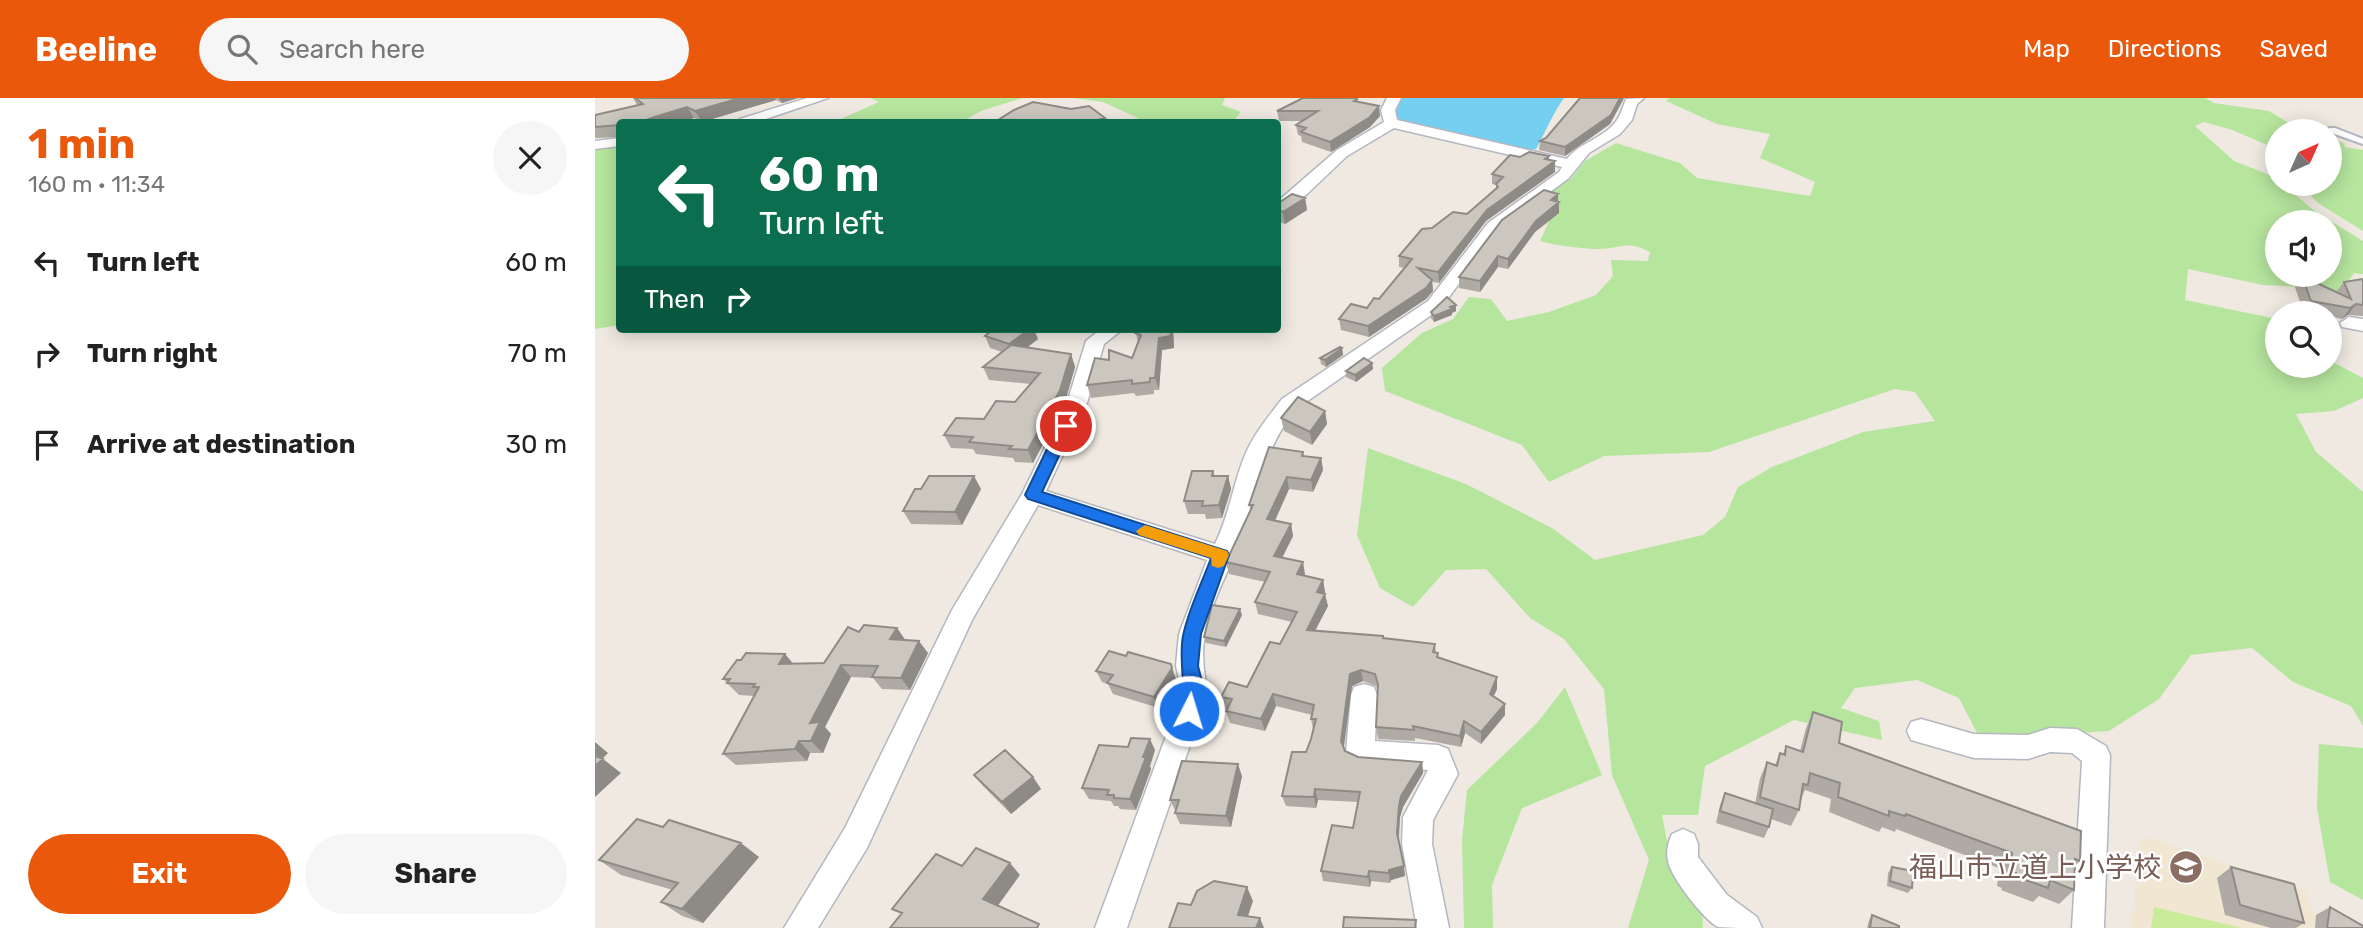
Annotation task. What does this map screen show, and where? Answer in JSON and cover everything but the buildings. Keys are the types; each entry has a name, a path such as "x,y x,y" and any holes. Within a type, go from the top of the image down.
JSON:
{"street":[{"path":"754,119 821,98"},
{"path":"1392,123 1388,112 1389,104 1394,98"},
{"path":"1111,928 1195,693 1189,666 1192,634 1221,555 1235,527 1256,455 1271,425 1289,404 1434,305 1494,226 1564,175 1570,164 1584,150 1615,131 1625,120 1631,102 1637,98"},
{"path":"1281,207 1342,153 1392,123 1570,164"},
{"path":"595,145 616,142"},
{"path":"807,925 856,838 961,617 1033,495 1077,403 1098,333"},
{"path":"1033,495 1221,555"},
{"path":"1364,695 1360,752 1439,758 1444,774 1418,817 1417,844 1433,928"},
{"path":"1921,731 1974,746 2028,747 2050,740 2077,741 2096,755 2088,928"},
{"path":"1682,844 1683,862 1716,906 1746,928"}],"lane":[{"path":"2342,134 2363,142"}],"shaded area":[{"name":"福山市立道上小学校","path":"2148,837 2307,891 2311,909 2350,928 2131,928 2140,843"}],"green space":[{"path":"870,98 1022,98 981,111 967,119 841,119 879,102"},
{"path":"1073,98 1225,98 1222,105 1241,112 1235,119 1138,119 1103,102"},
{"path":"1669,98 2205,98 2214,103 2269,111 2282,119 2265,119 2265,144 2204,122 2195,126 2234,161 2265,173 2265,196 2297,196 2314,210 2265,210 2265,285 2188,269 2185,300 2265,317 2265,378 2342,378 2342,367 2363,378 2363,398 2334,411 2296,414 2316,452 2363,492 2363,726 2351,706 2293,682 2252,648 2191,655 2159,699 2109,731 2031,736 1977,733 1959,698 1917,680 1855,688 1841,708 1879,721 1882,740 1794,720 1705,766 1698,815 1662,815 1669,851 1702,900 1703,928 1628,928 1649,860 1612,775 1604,689 1564,639 1530,618 1486,569 1446,570 1413,607 1380,588 1357,535 1368,448 1466,484 1552,528 1595,560 1703,535 1725,517 1738,487 1772,467 1863,432 1935,421 1915,392 1895,389 1709,452 1604,456 1549,482 1522,445 1385,391 1382,368 1422,333 1453,319 1469,297 1491,299 1507,321 1549,312 1596,295 1613,276 1611,260 1648,261 1650,252 1634,246 1595,249 1540,241 1554,210 1531,202 1571,179 1585,161 1616,143 1680,163 1697,178 1810,196 1815,182 1760,158 1770,134 1717,124 1666,101"},
{"path":"2342,142 2345,147 2363,150 2363,231 2342,218 2342,210 2329,210 2311,196 2342,196"},
{"path":"616,143 616,326 595,329 595,146"},
{"path":"2342,228 2363,241 2363,274 2354,273 2338,295 2301,287 2342,287"},
{"path":"1565,687 1602,775 1522,808 1492,885 1493,928 1464,928 1462,840 1467,790 1537,723"},
{"path":"2319,744 2363,748 2363,900 2330,882 2317,808"},
{"path":"2154,907 2242,928 2151,928"}],"water":[{"path":"1401,98 1564,98 1536,149 1523,151 1411,125 1400,120 1393,112"}],"slow traffic":[{"path":"1145,531 1221,555 1218,562"}],"place":[{"name":"福山市立道上小学校","path":"2186,867"}],"route":[{"path":"1066,426 1033,495 1221,555 1192,634 1189,666 1195,693 1189,711"}]}
